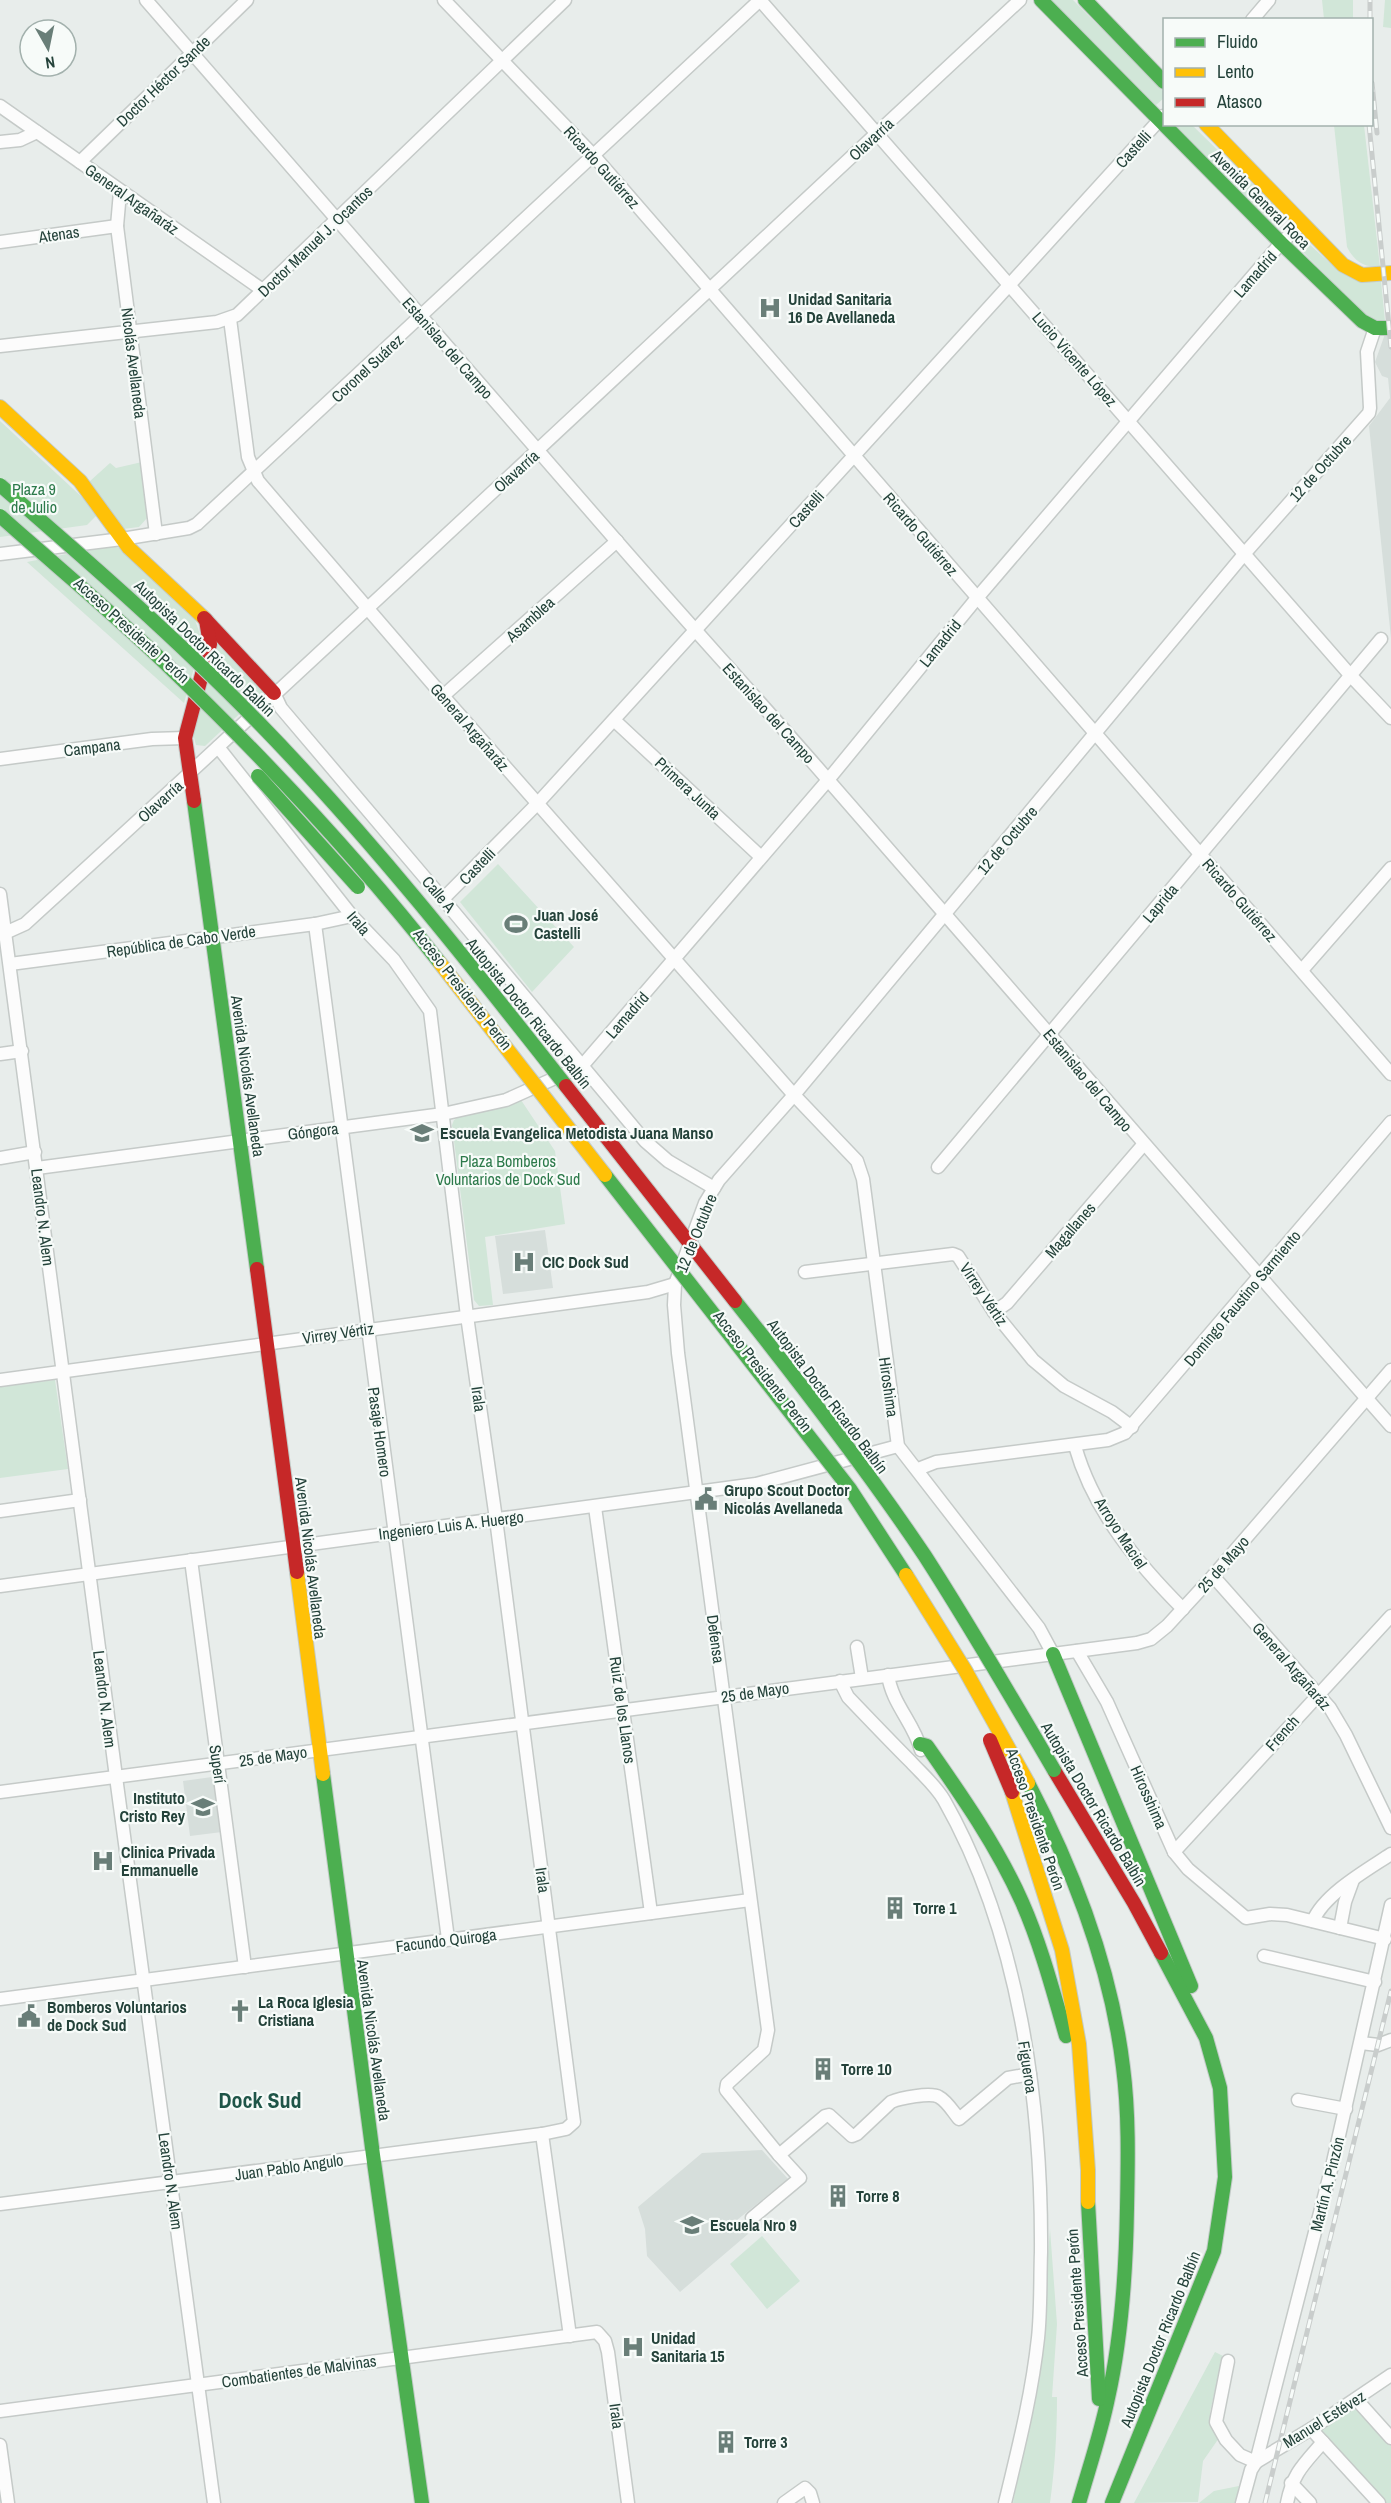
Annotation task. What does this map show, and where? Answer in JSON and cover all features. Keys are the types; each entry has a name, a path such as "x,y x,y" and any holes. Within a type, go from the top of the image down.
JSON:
{"main road":[{"name":"Avenida General Roca","path":"1041,0 1162,117"},
{"path":"1085,0 1163,81"},
{"name":"Avenida General Roca","path":"1170,126 1281,243 1362,321 1375,328"},
{"name":"Avenida General Roca","path":"1208,126 1343,265 1354,272 1371,276 1391,273"},
{"path":"1375,328 1391,328"},
{"path":"0,407 80,481 122,539 206,620 274,693"},
{"name":"Autopista Doctor Ricardo Balbín","path":"0,485 125,594 244,707 342,813 547,1060 862,1467 941,1581 1134,1903 1206,2038 1220,2088 1224,2123 1225,2176 1219,2228 1207,2271 1112,2503"},
{"name":"Autopista Doctor Ricardo Balbín","path":"0,516 166,664 221,718 348,852 432,953 849,1489 890,1547 965,1669 1028,1783 1056,1841 1091,1932 1110,1997 1121,2053 1126,2096 1128,2180 1125,2250 1115,2351 1101,2428 1079,2503"},
{"name":"Acceso Presidente Perón","path":"0,534 53,581"},
{"name":"Avenida Nicolás Avellaneda","path":"206,620 210,644 185,738 373,2155 422,2503"},
{"name":"Acceso Presidente Perón","path":"140,659 224,739 370,900"},
{"name":"Acceso Presidente Perón","path":"392,925 533,1106"},
{"name":"Acceso Presidente Perón","path":"547,1124 653,1255 847,1508 907,1599 977,1716 1003,1769 1062,1950 1079,2044 1084,2100 1095,2355 1101,2428"},
{"path":"1053,1653 1181,1959 1206,2038"},
{"path":"920,1744 927,1746 961,1794 991,1841 1015,1886 1042,1958 1084,2100"}],"street":[{"name":"Estanislao del Campo","path":"146,0 421,318 828,780 1143,1145 1391,1426"},
{"name":"Doctor Héctor Sande","path":"80,162 247,0"},
{"name":"Ricardo Gutiérrez","path":"444,0 594,156 1391,1074"},
{"name":"Doctor Manuel J. Ocantos","path":"230,319 242,312 338,221 565,0"},
{"name":"Lucio Vicente López","path":"760,0 1351,676 1391,718"},
{"name":"Coronel Suárez","path":"0,554 156,534 197,524 254,474 760,0"},
{"name":"Olavarría","path":"6,933 25,924 190,774 274,693 710,292 1020,0"},
{"path":"1254,18 1269,0"},
{"name":"General Argañaráz","path":"0,106 264,291"},
{"name":"Castelli","path":"443,898 537,804 1162,117"},
{"path":"0,142 20,140 37,132"},
{"name":"Nicolás Avellaneda","path":"120,192 117,226 156,534"},
{"name":"Lamadrid","path":"582,1066 828,780 977,598 1128,421 1281,243 1302,224"},
{"name":"Atenas","path":"0,242 117,226"},
{"path":"0,346 230,319"},
{"name":"General Argañaráz","path":"230,319 248,457 254,474 366,609 794,1095"},
{"name":"12 de Octubre","path":"675,1284 705,1203 714,1188 944,916 1245,553 1369,413 1367,352 1375,328"},
{"name":"Asamblea","path":"442,696 616,541"},
{"name":"Laprida","path":"938,1167 1381,639"},
{"name":"Calle A","path":"274,693 281,708 651,1148 714,1188"},
{"name":"Primera Junta","path":"614,720 761,857"},
{"name":"Campana","path":"0,759 185,738"},
{"name":"Irala","path":"218,747 352,916 394,960 430,1011 467,1316 496,1519 574,2122"},
{"path":"1302,970 1391,868"},
{"name":"Leandro N. Alem","path":"0,894 6,933 6,959 22,1051 62,1371 214,2503"},
{"name":"República de Cabo Verde","path":"6,959 212,937 315,924 352,916"},
{"name":"Pasaje Homero","path":"315,924 448,1939"},
{"path":"0,1054 22,1051"},
{"name":"Góngora","path":"37,1168 443,1114 506,1100 582,1066"},
{"name":"Hiroshima","path":"794,1095 857,1161 863,1179 898,1446"},
{"name":"Domingo Faustino Sarmiento","path":"1075,1446 1118,1437 1131,1427 1391,1122"},
{"name":"Magallanes","path":"993,1312 1007,1303 1143,1145"},
{"path":"0,1158 35,1152"},
{"name":"Virrey Vértiz","path":"804,1272 873,1262 953,1254 958,1256 993,1312 1033,1360 1064,1386 1112,1412 1131,1427"},
{"name":"Virrey Vértiz","path":"0,1380 648,1292 675,1284"},
{"name":"Defensa","path":"675,1284 677,1347 768,2030 764,2050 727,2084 726,2090 778,2155"},
{"name":"25 de Mayo","path":"0,1792 421,1735 1077,1651 1151,1639 1167,1626 1214,1576 1391,1370"},
{"path":"898,1446 1039,1628 1053,1653"},
{"name":"Ingeniero Luis A. Huergo","path":"0,1586 767,1482 898,1446"},
{"path":"918,1469 936,1462 1075,1446"},
{"name":"Arroyo Maciel","path":"1075,1446 1087,1481 1122,1540 1146,1572 1183,1609"},
{"path":"0,1511 80,1500"},
{"name":"Ruiz de los Llanos","path":"595,1507 651,1913"},
{"name":"Superí","path":"191,1560 245,1967"},
{"name":"General Argañaráz","path":"1214,1576 1319,1693 1346,1735 1391,1828"},
{"name":"French","path":"1174,1852 1391,1616"},
{"path":"857,1647 862,1678"},
{"name":"Hirosshima","path":"1077,1651 1107,1702 1174,1852 1188,1869 1240,1914 1251,1918 1270,1914 1313,1921"},
{"path":"888,1675 893,1696 920,1744 926,1760 940,1780 940,1785 936,1789"},
{"name":"Figueroa","path":"840,1681 848,1697 936,1789 965,1840 994,1917 1011,1977 1030,2074 1039,2152 1041,2197 1039,2320 1033,2371 1005,2503"},
{"path":"1385,1939 1313,1921 1316,1915 1353,1879 1391,1854"},
{"path":"1340,1928 1345,1902 1353,1879"},
{"name":"Facundo Quiroga","path":"0,1999 750,1900"},
{"name":"Martín A. Pinzón","path":"1242,2503 1251,2470 1256,2462 1346,2109 1391,1905"},
{"path":"1264,1956 1375,1982"},
{"path":"1361,2043 1378,2045 1391,2040"},
{"path":"752,2218 800,2178 778,2155 825,2116 830,2115 852,2136 891,2102 932,2095 940,2097 959,2119 1008,2078 1030,2074"},
{"path":"1298,2100 1346,2109"},
{"name":"Juan Pablo Angulo","path":"0,2204 542,2134 566,2129 574,2122"},
{"path":"542,2134 570,2336"},
{"name":"Irala","path":"597,2332 605,2341 608,2352 628,2503"},
{"name":"Combatientes de Malvinas","path":"0,2410 597,2332"},
{"path":"1228,2361 1216,2422 1226,2440 1240,2455 1256,2462"},
{"name":"Manuel Estévez","path":"1256,2462 1311,2429 1391,2375"},
{"path":"1356,2399 1391,2438"},
{"path":"1311,2429 1379,2503"},
{"path":"1287,2503 1291,2483 1296,2473 1323,2442"},
{"path":"0,2445 8,2503"},
{"path":"1291,2483 1310,2503"},
{"path":"784,2503 805,2488 810,2493 813,2503"}],"shaded area":[{"path":"1385,334 1391,335 1391,638 1369,426 1390,398 1388,378 1382,376 1375,362"},
{"name":"CIC Dock Sud","path":"545,1230 553,1288 503,1294 495,1236"},
{"name":"Instituto Cristo Rey","path":"212,1777 216,1781 222,1832 190,1836 183,1781"},
{"name":"Escuela Nro 9","path":"762,2150 788,2179 737,2220 748,2234 680,2292 647,2256 645,2229 638,2207 702,2153"}],"green space":[{"path":"1051,0 1073,0 1163,91 1163,99 1156,105"},
{"path":"1322,0 1353,0 1353,18 1324,18"},
{"path":"1385,0 1391,0 1391,28 1383,27"},
{"path":"1176,126 1193,126 1286,217 1276,226"},
{"path":"1334,126 1364,126 1380,267 1360,263 1347,247"},
{"path":"1306,244 1351,277 1360,281 1381,281 1385,321 1369,320 1303,252"},
{"name":"Plaza 9 de Julio","path":"0,421 99,513 87,525 0,537"},
{"path":"142,462 147,518 139,527 123,529 89,482 110,463 116,468"},
{"path":"106,546 124,548 195,620 202,640 184,703 27,562"},
{"path":"214,641 263,692 205,746 196,745 192,730"},
{"name":"Juan José Castelli","path":"498,864 574,947 532,992 460,902"},
{"name":"Plaza Bomberos Voluntarios de Dock Sud","path":"521,1100 555,1151 565,1224 485,1237 493,1305 479,1306 474,1300 452,1125 454,1120 461,1115"},
{"path":"55,1380 68,1469 0,1478 0,1387"},
{"path":"1050,2229 1057,2324 1052,2397 1057,2397 1050,2503 1013,2503 1040,2359"},
{"path":"762,2236 800,2281 767,2309 730,2264"},
{"path":"1215,2352 1223,2356 1210,2412 1212,2428 1219,2438 1203,2461 1198,2502 1134,2503"},
{"path":"1355,2407 1391,2445 1391,2503 1386,2503 1319,2431"},
{"path":"1239,2486 1235,2503 1199,2503 1214,2491"}],"railway":[{"path":"1370,0 1370,18"},
{"path":"1373,93 1377,133"},
{"path":"1369,126 1391,347"},
{"path":"1265,2503 1391,1991"}],"traffic: fast":[{"path":"1041,0 1163,124"},
{"path":"1085,0 1163,81"},
{"path":"1165,126 1362,321 1375,328 1391,328"},
{"path":"0,485 164,630 299,765 417,900 566,1086"},
{"path":"0,516 105,608 203,699 309,809 440,963"},
{"path":"258,776 358,887"},
{"path":"194,801 257,1269"},
{"path":"605,1175 850,1489 906,1575"},
{"path":"735,1301 833,1427 925,1556 975,1635 1054,1770"},
{"path":"1053,1654 1191,1986"},
{"path":"920,1744 927,1746 966,1803 1012,1881 1035,1935 1066,2036"},
{"path":"323,1774 422,2503"},
{"path":"1028,1783 1061,1850 1100,1956 1117,2030 1126,2102 1128,2155 1126,2232 1120,2327 1105,2411 1079,2503"},
{"path":"1112,2503 1214,2251 1225,2177 1220,2088 1206,2038 1161,1953"},
{"path":"1088,2202 1099,2399"}],"traffic: slow":[{"path":"1208,126 1343,265 1362,275 1391,273"},
{"path":"0,407 80,481 129,548 204,618"},
{"path":"440,963 605,1175"},
{"path":"297,1572 323,1774"},
{"path":"906,1575 965,1670 1028,1783"},
{"path":"1012,1792 1062,1950 1079,2044 1088,2170 1088,2202"}],"traffic: jam":[{"path":"204,618 274,693"},
{"path":"194,801 185,738 210,644 206,620"},
{"path":"566,1086 735,1301"},
{"path":"257,1269 297,1572"},
{"path":"990,1740 1012,1792"},
{"path":"1054,1770 1134,1903 1161,1953"}],"place":[{"name":"Unidad Sanitaria 16 De Avellaneda","path":"770,308"},
{"name":"Juan José Castelli","path":"516,924"},
{"name":"Escuela Evangelica Metodista Juana Manso","path":"422,1133"},
{"name":"CIC Dock Sud","path":"524,1262"},
{"name":"Grupo Scout Doctor Nicolás Avellaneda","path":"706,1499"},
{"name":"Instituto Cristo Rey","path":"203,1807"},
{"name":"Clinica Privada Emmanuelle","path":"103,1861"},
{"name":"Torre 1","path":"895,1908"},
{"name":"La Roca Iglesia Cristiana","path":"240,2011"},
{"name":"Bomberos Voluntarios de Dock Sud","path":"29,2016"},
{"name":"Torre 10","path":"823,2069"},
{"name":"Torre 8","path":"838,2196"},
{"name":"Escuela Nro 9","path":"692,2225"},
{"name":"Unidad Sanitaria 15","path":"633,2347"},
{"name":"Torre 3","path":"726,2442"}],"district":[{"name":"Dock Sud","path":"260,2100"}]}
